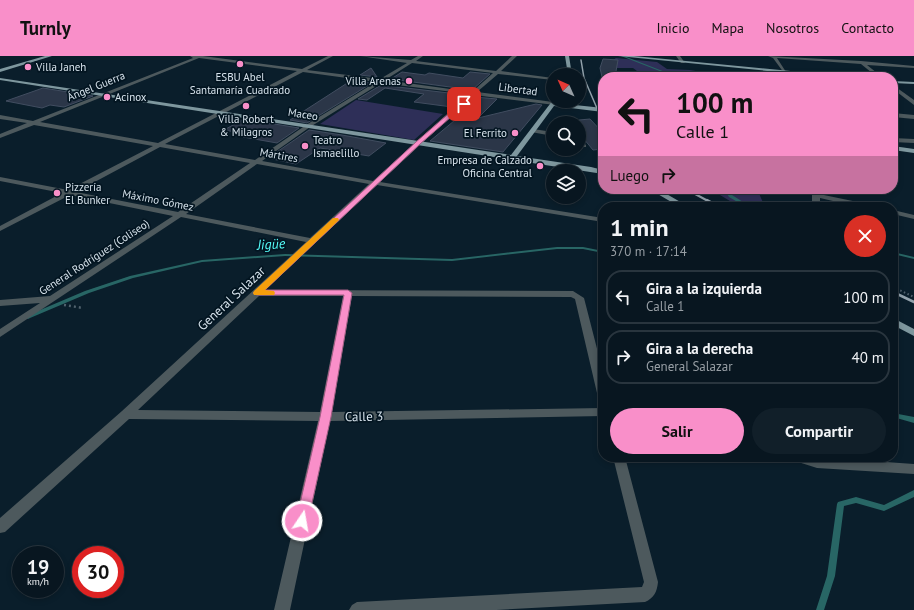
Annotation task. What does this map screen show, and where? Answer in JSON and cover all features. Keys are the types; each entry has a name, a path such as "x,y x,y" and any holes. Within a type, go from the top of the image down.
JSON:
{"main road":[{"path":"0,71 50,56"},
{"path":"567,56 569,68"},
{"path":"620,56 784,72"},
{"name":"Maceo","path":"0,79 598,171"},
{"path":"898,82 914,83"},
{"name":"Libertad","path":"586,107 598,109"},
{"path":"512,158 549,108"},
{"path":"898,149 914,151"},
{"path":"661,194 676,202"},
{"path":"898,324 914,333"}],"street":[{"name":"Libertad","path":"192,56 475,94 546,101"},
{"name":"Ángel Guerra","path":"0,136 200,56"},
{"path":"0,229 221,112 332,56"},
{"path":"362,56 546,78"},
{"name":"General Rodríguez (Coliseo)","path":"4,331 179,215 308,126 421,56"},
{"name":"General Salazar","path":"0,527 126,414 418,143 475,94 515,56"},
{"path":"678,56 682,62"},
{"path":"770,56 914,67"},
{"path":"774,56 784,72"},
{"path":"854,56 874,72"},
{"path":"898,91 914,103"},
{"path":"898,115 914,117"},
{"name":"Mártires","path":"0,117 375,183 598,219"},
{"path":"532,131 546,133"},
{"path":"898,140 914,141"},
{"name":"Máximo Gómez","path":"0,179 312,241"},
{"path":"822,194 851,202"},
{"path":"898,213 914,217"},
{"path":"257,293 573,294 579,298 598,373"},
{"path":"282,610 325,417 348,293"},
{"path":"0,303 49,301"},
{"name":"Calle 3","path":"126,414 325,417 598,412"},
{"path":"357,610 645,594 650,589 651,582 620,462"},
{"path":"814,462 914,469"}],"path":[{"path":"898,289 914,297"}],"shaded area":[{"path":"616,58 657,62 667,69 702,72 638,72 633,68 615,68 607,64"},
{"path":"356,100 443,114 414,140 320,124"},
{"path":"718,194 759,194 763,202 732,202"}],"building":[{"path":"603,59 618,60 616,72 601,72 600,68"},
{"path":"371,68 377,77 360,75"},
{"path":"402,72 425,75 429,73 463,78 470,72 490,74 472,90 391,79"},
{"path":"352,80 372,83 307,123 290,120"},
{"path":"381,85 466,95 452,107 414,102 424,94 385,88 367,100 358,99"},
{"path":"43,88 93,96 64,107 50,105 42,108 6,101"},
{"path":"475,97 497,99 478,118 536,104 542,105 503,152 430,141 467,110 461,109"},
{"path":"244,119 299,128 277,143 243,137 247,134 224,130"},
{"path":"586,119 590,119 598,128 598,150 593,150 586,142"},
{"path":"309,130 386,143 369,156 320,148 296,164 268,158"}],"waterway":[{"path":"622,56 664,72"},
{"path":"729,194 740,202"},
{"name":"Jigüe","path":"28,317 87,292 132,277 202,261 285,255 452,260 557,248 583,248 598,251"},
{"path":"898,254 914,258"},
{"name":"Jigüe","path":"898,416 914,420"},
{"path":"820,610 831,576 841,504 856,500 884,508 914,493"}],"railway":[{"path":"581,60 584,78 598,111"},
{"path":"695,194 708,201"},
{"path":"707,200 711,202"},
{"path":"898,294 914,302"}],"slow traffic":[{"path":"271,293 257,293 335,220"}],"place":[{"name":"ESBU Abel Santamaría Cuadrado","path":"240,64"},
{"name":"Villa Janeh","path":"28,67"},
{"name":"Villa Arenas","path":"409,81"},
{"name":"Acinox","path":"107,97"},
{"name":"Villa Robert & Milagros","path":"246,106"},
{"name":"El Ferrito","path":"515,133"},
{"name":"Teatro Ismaelillo","path":"305,146"},
{"name":"Empresa de Calzado Oficina Central","path":"540,166"},
{"name":"Pizzería El Bunker","path":"57,193"}],"route":[{"path":"302,521 325,417 348,293 257,293 418,143 464,104"}]}
